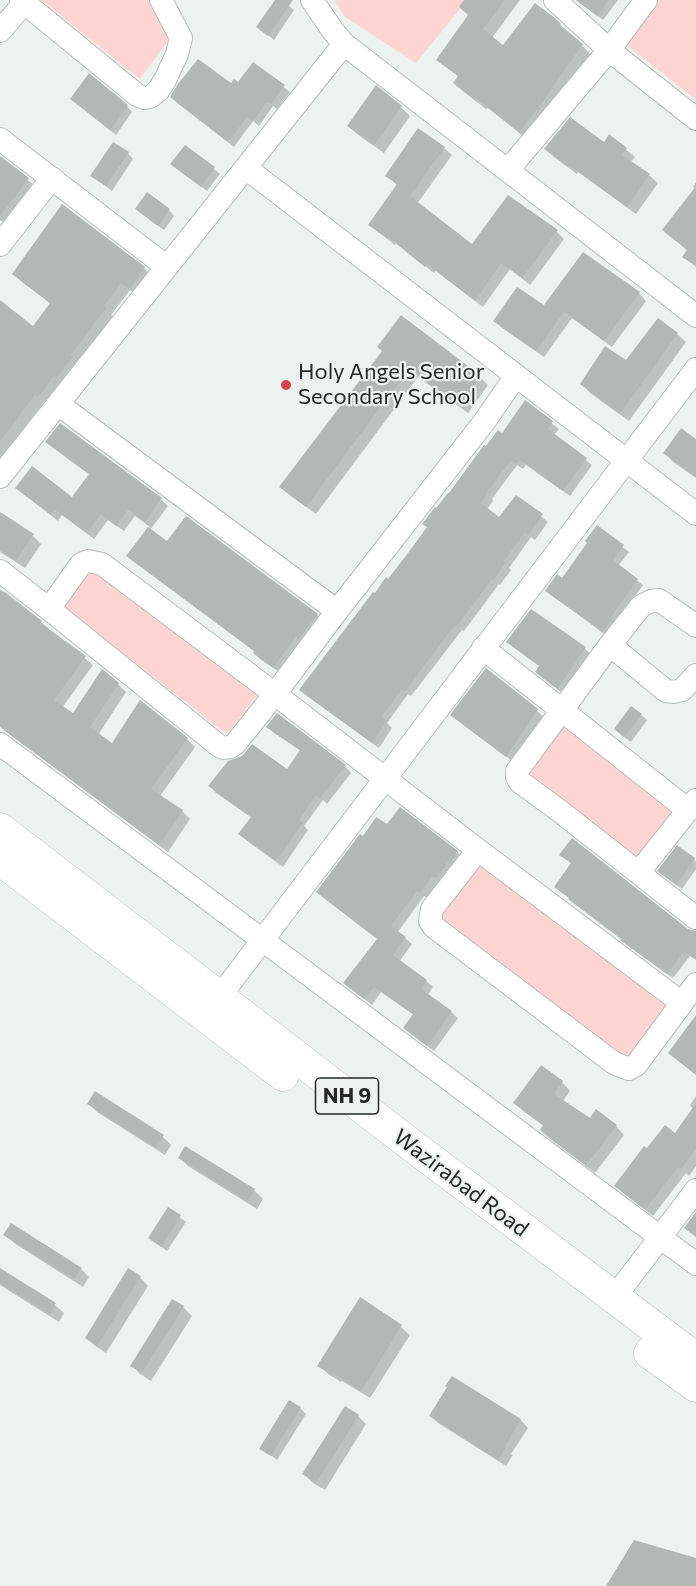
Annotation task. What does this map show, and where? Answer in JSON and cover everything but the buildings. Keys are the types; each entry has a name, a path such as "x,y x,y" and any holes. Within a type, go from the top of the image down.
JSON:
{"highway":[{"name":"Wazirabad Road","path":"0,829 212,1006 647,1351 696,1386"},
{"name":"Wazirabad Road","path":"0,859 424,1155 696,1359"}],"street":[{"path":"0,31 23,1 137,95 144,98 150,97 158,91 165,80 177,54 181,38 161,0"},
{"path":"312,0 333,32 344,44 696,316"},
{"path":"555,0 609,50 696,119"},
{"path":"508,170 609,50 646,0"},
{"path":"0,477 344,44"},
{"path":"0,139 167,267"},
{"path":"246,168 696,514"},
{"path":"0,245 52,178"},
{"path":"212,1006 696,369"},
{"path":"0,571 223,748 230,747 235,744 275,694 484,422 516,376"},
{"path":"58,404 337,611"},
{"path":"49,609 81,564 88,561 102,564 682,1003"},
{"path":"696,626 659,600 641,606 518,768 516,777 696,918"},
{"path":"610,645 666,690 673,692 682,690 696,675"},
{"path":"483,648 562,711 692,805 639,872"},
{"path":"0,744 696,1264"},
{"path":"478,850 432,909 430,921 434,927 614,1063 629,1069 636,1065 696,984"},
{"path":"614,1298 696,1190"}],"shaded area":[{"path":"41,0 150,0 170,38 140,79"},
{"path":"334,0 467,0 416,63 345,17"},
{"path":"655,0 696,0 696,100 623,42"},
{"path":"88,562 258,694 227,734 57,602"},
{"path":"558,717 674,809 634,860 517,769"},
{"path":"475,858 670,1007 628,1062 433,913"}],"place":[{"name":"Holy Angels Senior Secondary School","path":"286,385"}]}
